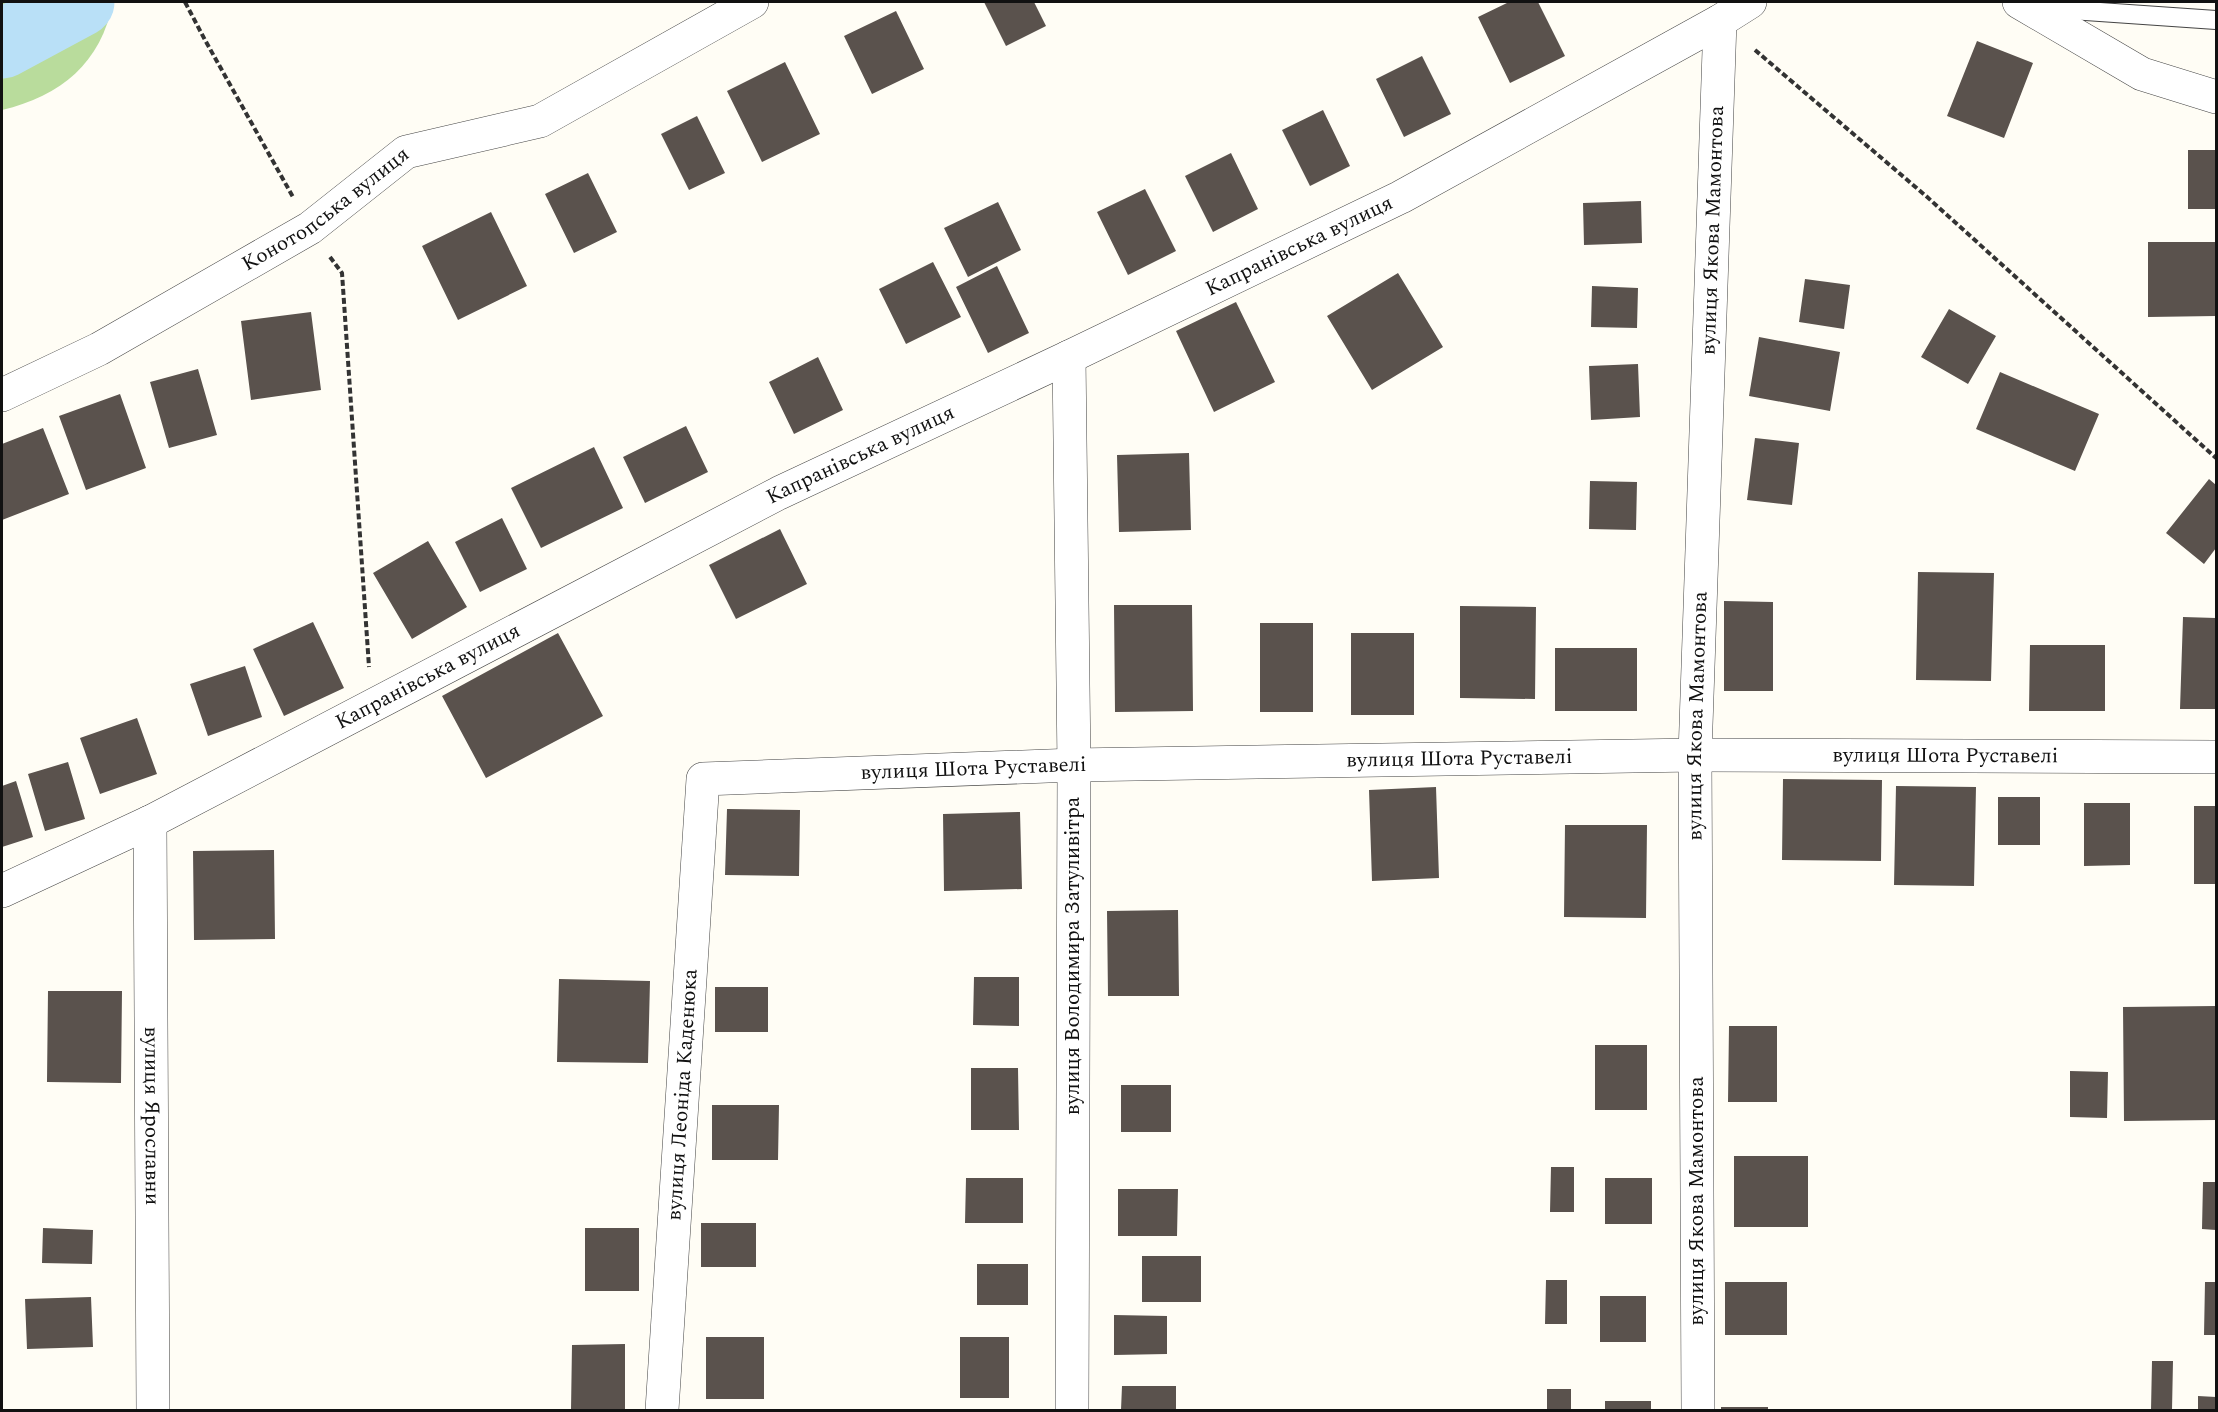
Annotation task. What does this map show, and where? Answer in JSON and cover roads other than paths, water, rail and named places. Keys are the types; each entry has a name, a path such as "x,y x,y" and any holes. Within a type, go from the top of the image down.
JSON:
{"street":[{"name":"Конотопська вулиця","path":"2,395 99,349 310,228 406,152 540,121 752,2"},
{"name":"Капранівська вулиця","path":"2,891 150,822 779,493 1069,357 1401,197 1712,11 1750,2"},
{"path":"2025,4 2142,74 2217,97"},
{"name":"вулиця Якова Мамонтова","path":"1698,1410 1695,755 1712,11"},
{"name":"вулиця Володимира Затуливітра","path":"1069,357 1074,765 1072,1410"},
{"name":"вулиця Шота Руставелі","path":"703,778 1074,765 1695,755 2217,757"},
{"name":"вулиця Леоніда Каденюка","path":"662,1410 703,778"},
{"name":"вулиця Ярославни","path":"150,822 153,1410"}],"lane":[{"path":"2025,4 2217,20"}],"waterway":[{"path":"2,44 80,2"}]}
